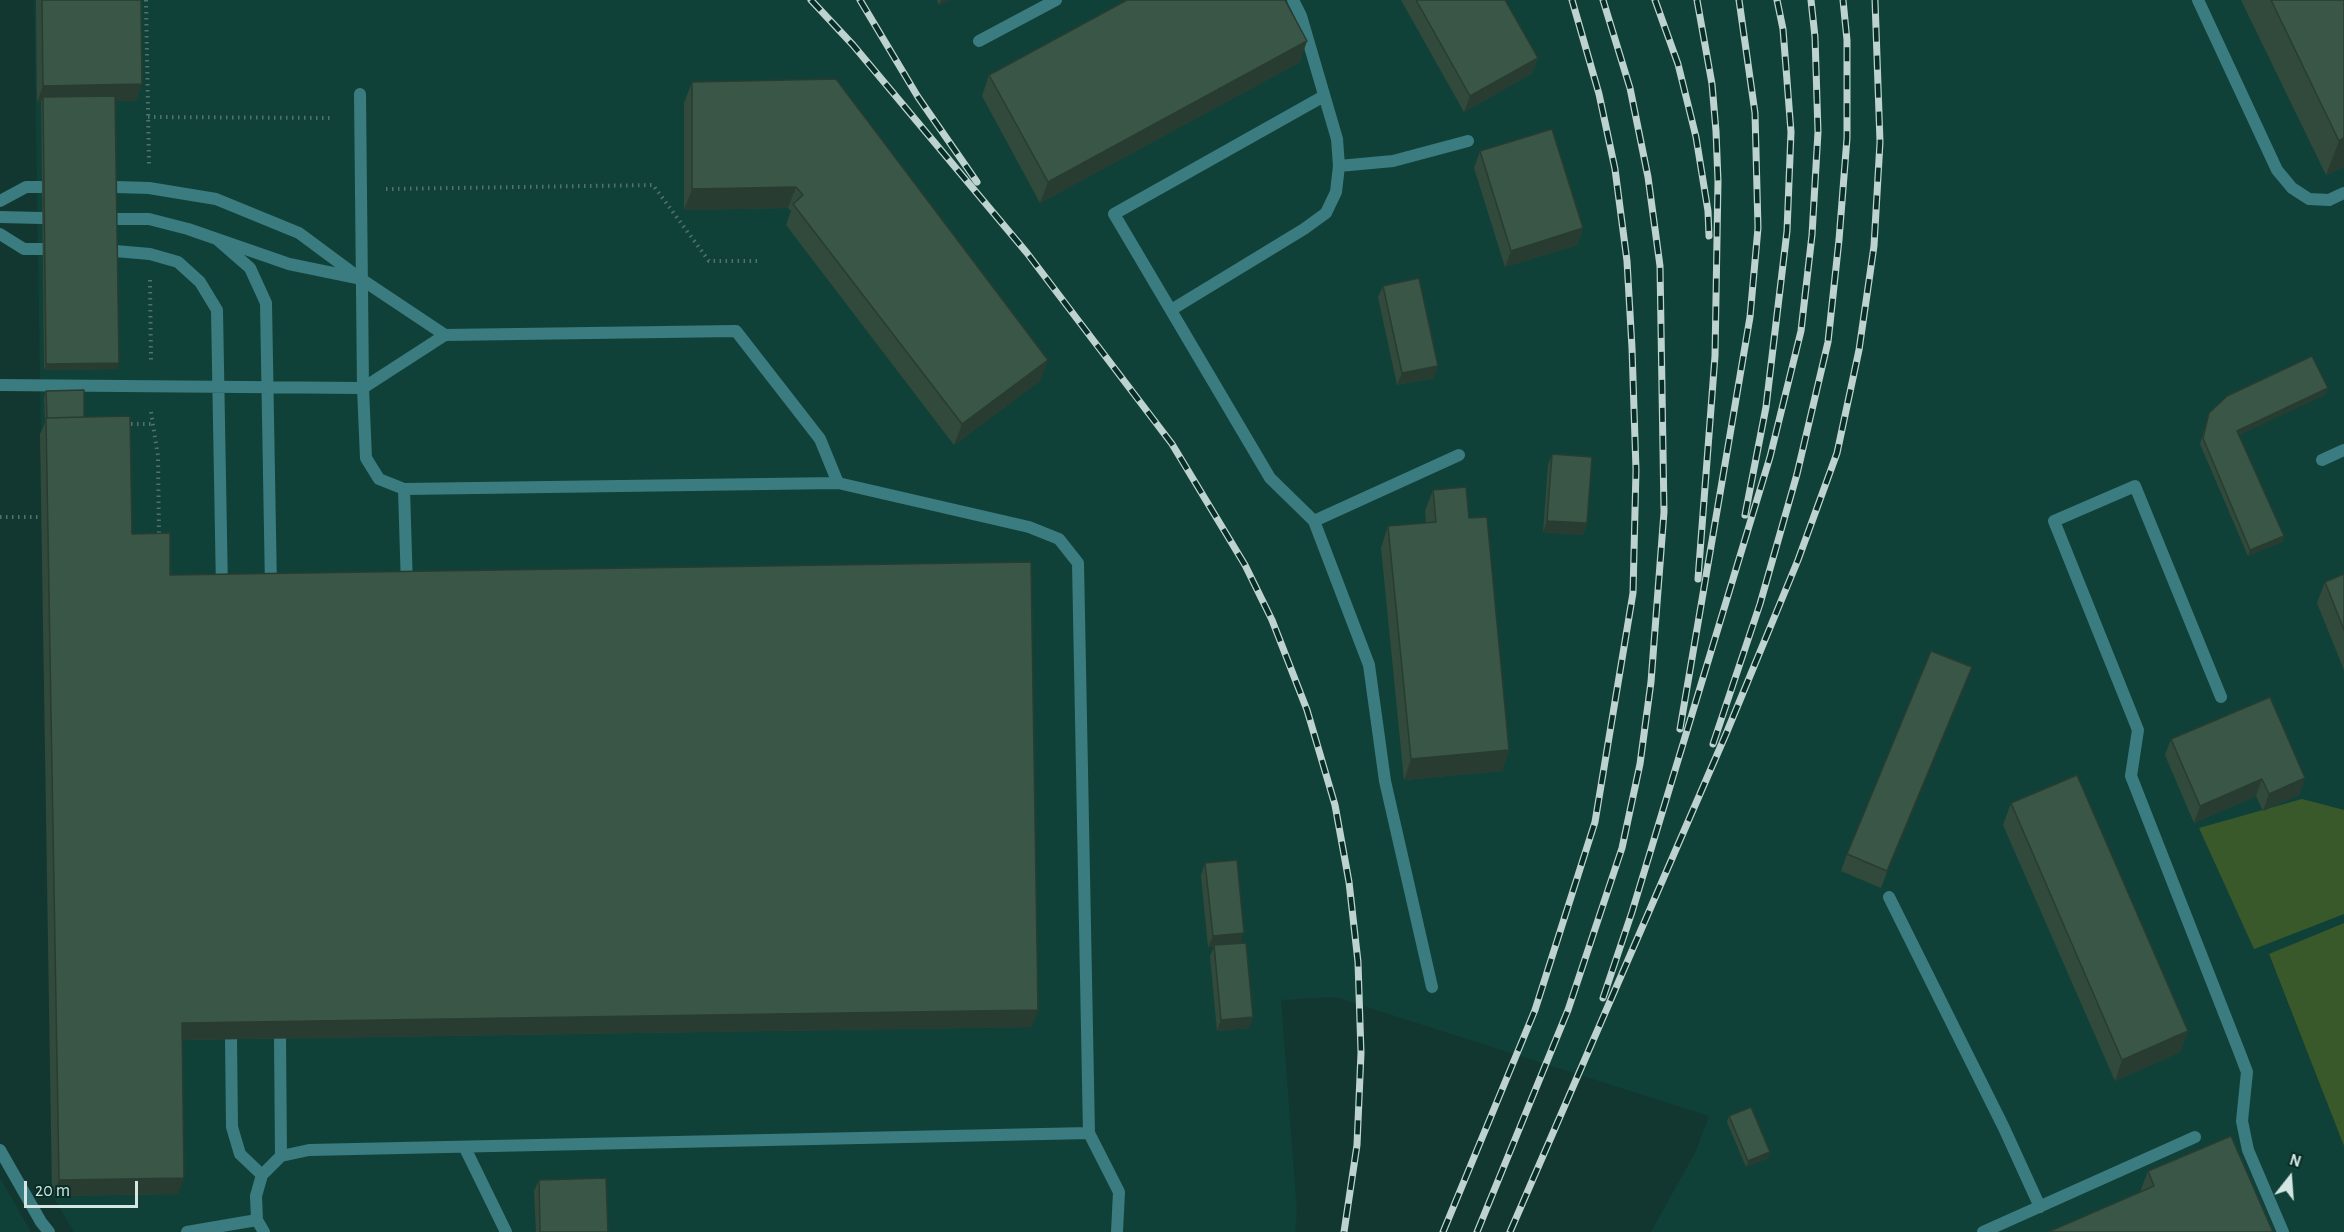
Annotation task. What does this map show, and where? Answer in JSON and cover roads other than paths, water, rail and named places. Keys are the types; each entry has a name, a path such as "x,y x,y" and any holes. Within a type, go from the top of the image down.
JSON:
{"lane":[{"path":"979,41 1056,0"},
{"path":"1171,310 1304,229 1326,213 1336,192 1339,166 1336,139 1301,16 1293,0"},
{"path":"2198,0 2277,170 2292,188 2309,199 2328,200 2344,193"},
{"path":"360,94 361,279 366,458 380,479 404,489 838,483 1029,526 1059,539 1078,563 1089,1133 1119,1192 1117,1232"},
{"path":"1324,96 1114,214 1270,478 1314,521 1369,665 1385,781 1432,987"},
{"path":"1339,166 1393,161 1468,141"},
{"path":"0,201 26,187 41,187"},
{"path":"115,187 149,188 216,200 299,233 361,279 445,335"},
{"path":"0,217 42,218"},
{"path":"115,219 149,219 188,229 288,264 361,279"},
{"path":"0,234 24,249 42,249"},
{"path":"219,240 250,268 266,303 271,589"},
{"path":"115,251 150,254 178,262 200,282 217,310 222,590"},
{"path":"0,385 363,388 445,335 735,331 820,439 838,483"},
{"path":"2322,460 2344,450"},
{"path":"1314,521 1459,455"},
{"path":"2221,697 2135,486 2054,521 2138,730 2131,776 2240,1051 2247,1072 2242,1121 2248,1150 2283,1232"},
{"path":"404,489 407,587"},
{"path":"1889,897 2004,1128 2040,1207"},
{"path":"231,1038 231,1127 240,1154 262,1174"},
{"path":"280,1038 281,1156"},
{"path":"264,1232 257,1220 256,1196 262,1174 281,1156 309,1150 1089,1133"},
{"path":"1983,1232 2195,1137"},
{"path":"465,1148 506,1232"},
{"path":"0,1150 49,1232"},
{"path":"187,1232 257,1220"}],"railway":[{"path":"811,0 853,45 1027,253 1172,444 1245,565 1272,620 1307,710 1335,805 1349,882 1358,962 1361,1053 1357,1145 1344,1232"},
{"path":"860,0 918,97 977,182"},
{"path":"1443,1232 1535,1010 1595,822 1633,593 1636,470 1627,261 1615,169 1599,94 1572,0"},
{"path":"1477,1232 1568,1010 1622,848 1640,764 1651,682 1664,512 1660,266 1648,177 1630,88 1603,0"},
{"path":"1655,0 1678,64 1696,137 1708,211 1709,236"},
{"path":"1697,0 1712,84 1718,181 1715,356 1698,579"},
{"path":"1680,729 1750,317 1758,228 1755,113 1739,0"},
{"path":"1745,515 1766,407 1787,231 1791,132 1783,29 1777,0"},
{"path":"1603,998 1632,912 1770,457 1801,331 1812,235 1818,132 1815,37 1811,0"},
{"path":"1713,744 1760,604 1797,474 1828,342 1847,138 1847,40 1843,0"},
{"path":"1510,1232 1726,734 1798,560 1837,453 1859,350 1874,246 1880,142 1875,0"}]}
